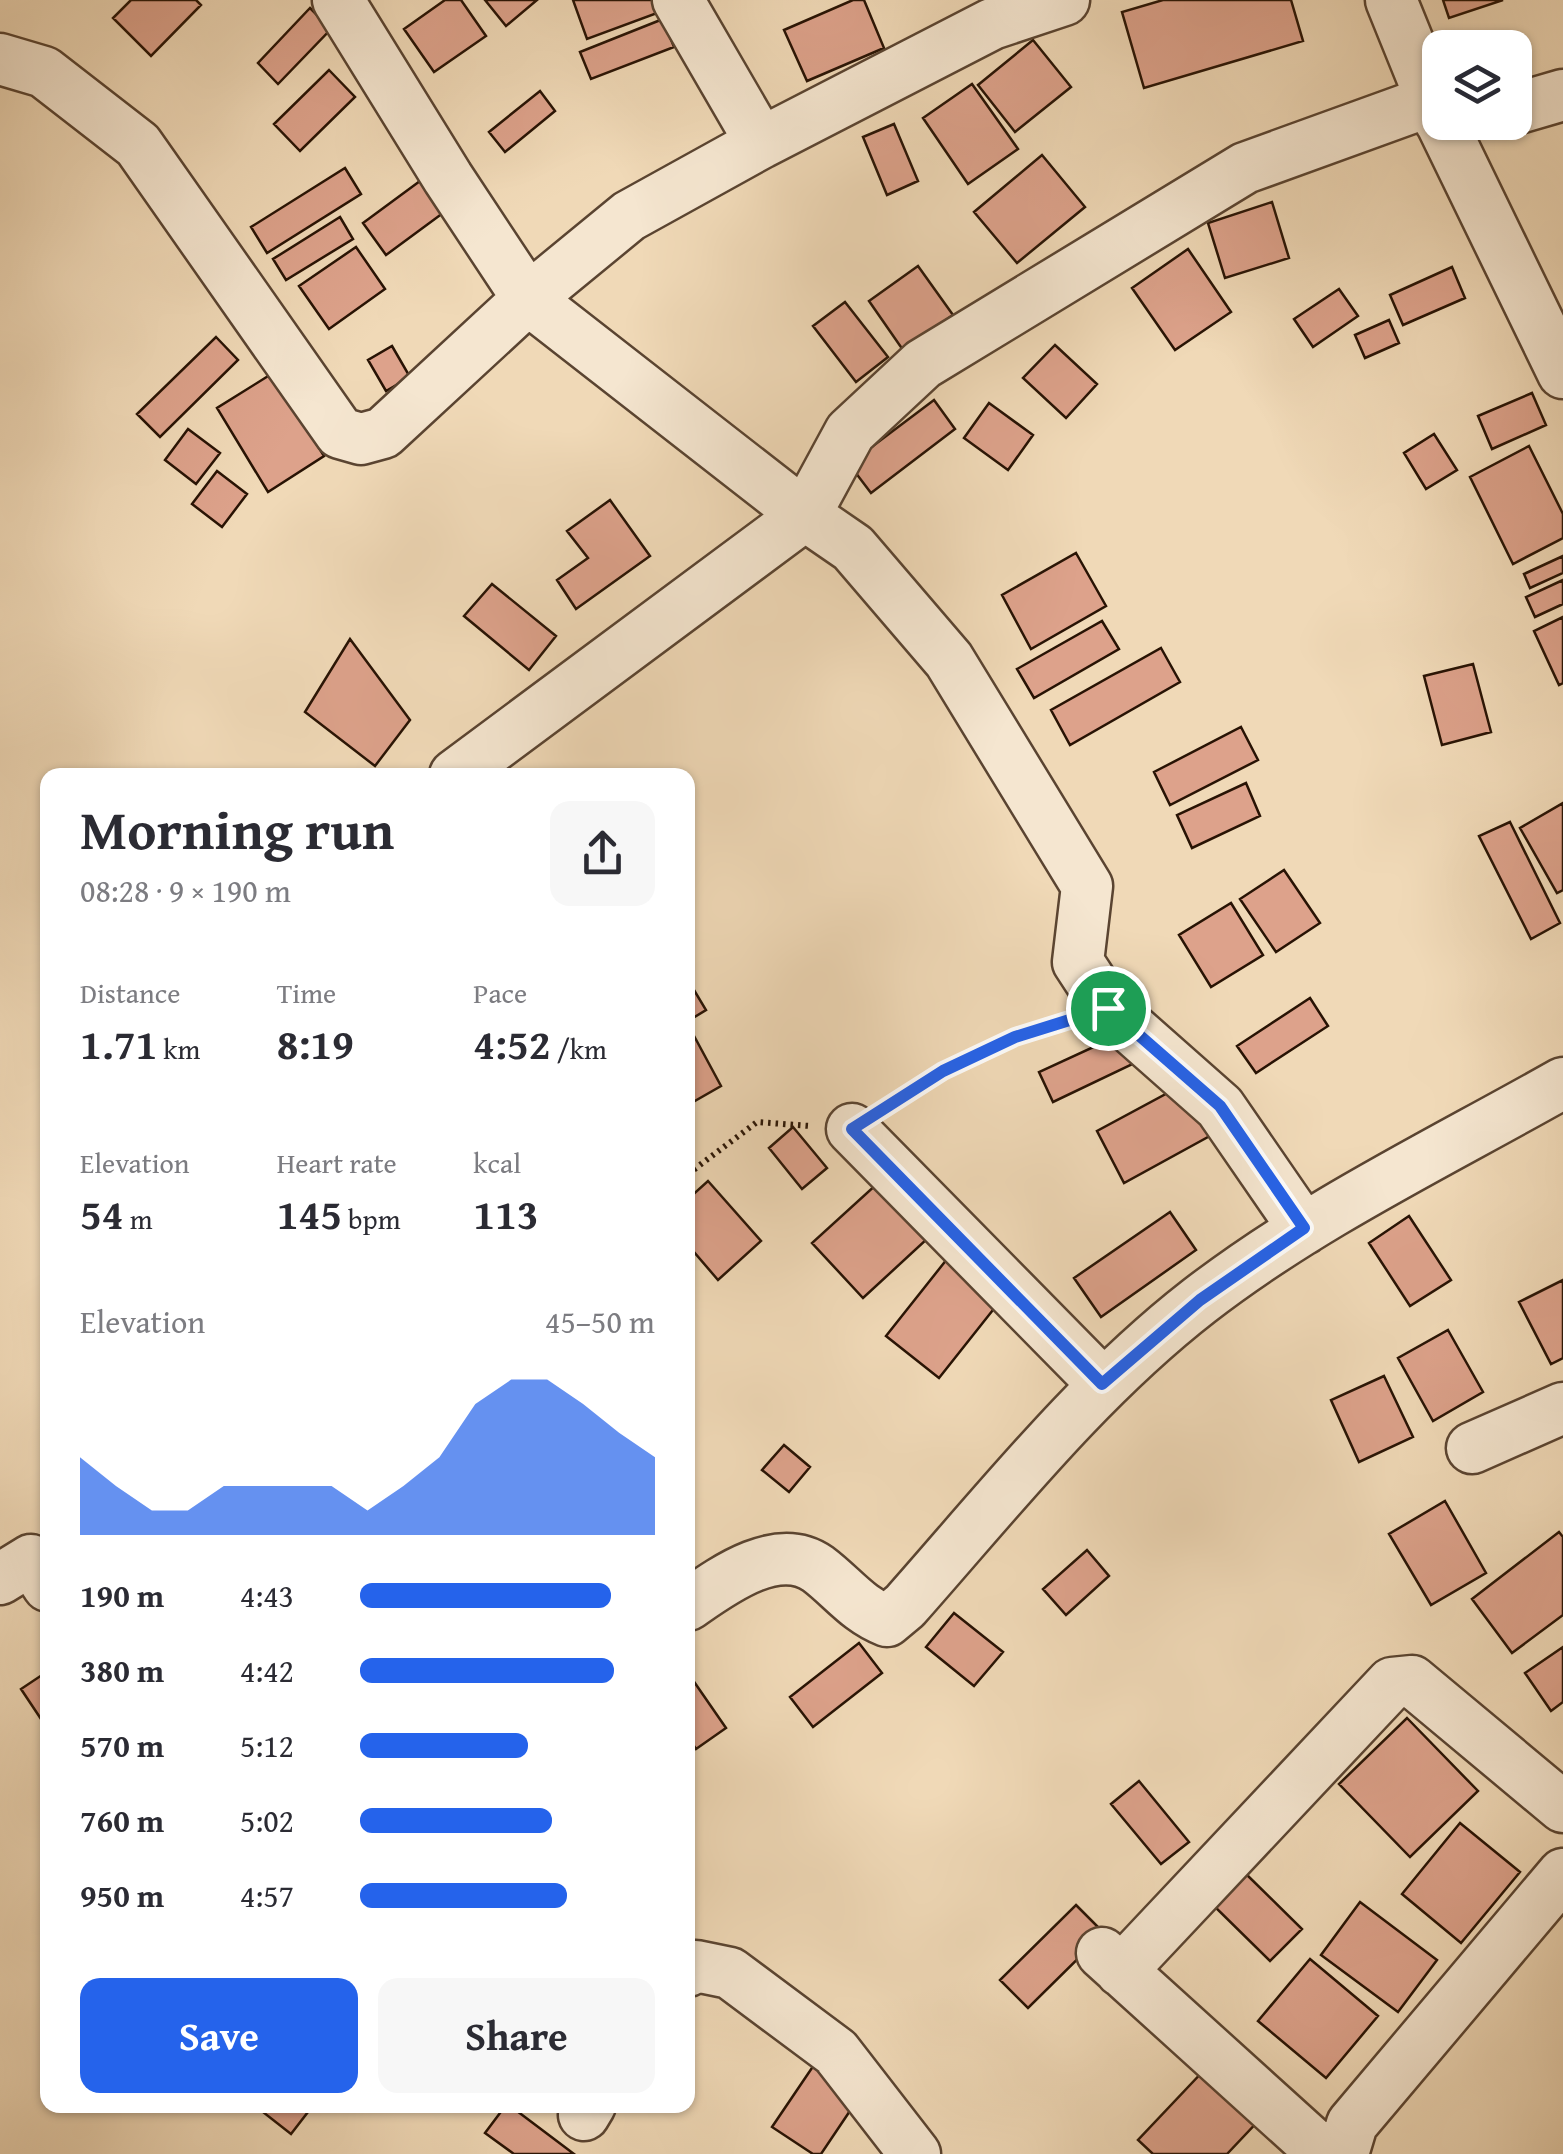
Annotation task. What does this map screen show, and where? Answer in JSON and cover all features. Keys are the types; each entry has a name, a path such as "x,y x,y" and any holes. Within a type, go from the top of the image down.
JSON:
{"street":[{"path":"338,0 528,299 853,548 949,660 1087,886 1078,962 1108,1008 1220,1106 1304,1228"},
{"path":"678,0 761,143"},
{"path":"0,59 44,72 138,145 340,433 361,438 383,433 528,299 630,216 761,143 992,24 1064,0"},
{"path":"1391,0 1422,65"},
{"path":"1532,104 1563,95"},
{"path":"465,768 805,515 850,432 923,364 1245,168 1422,126"},
{"path":"1457,140 1563,373"},
{"path":"695,1600 736,1571 777,1559 814,1566 867,1614 888,1621 1102,1384 1200,1300 1304,1228 1563,1084"},
{"path":"852,1129 1102,1384"},
{"path":"1472,1448 1563,1408"},
{"path":"0,1579 32,1560 40,1573"},
{"path":"1324,2154 1111,1962 1392,1683 1412,1681 1563,1807"},
{"path":"1343,2154 1352,2124 1563,1874"},
{"path":"695,1967 730,1972 836,2052 915,2154"}],"path":[{"path":"695,1169 757,1122 852,1129 943,1071 1015,1037 1108,1008"}],"building":[{"path":"131,0 196,0 201,5 151,56 113,18"},
{"path":"445,0 461,0 486,36 434,72 404,29"},
{"path":"485,0 537,0 506,26"},
{"path":"573,0 665,0 668,9 587,39"},
{"path":"853,0 864,0 884,48 807,81 784,30"},
{"path":"1163,0 1291,0 1303,41 1144,88 1122,12"},
{"path":"1443,0 1503,0 1449,18"},
{"path":"310,8 331,29 278,84 258,63"},
{"path":"663,19 674,47 591,79 580,52"},
{"path":"1033,40 1071,87 1015,132 978,85"},
{"path":"329,70 355,97 300,151 274,124"},
{"path":"972,84 1018,149 968,184 923,118"},
{"path":"540,91 555,111 505,152 489,132"},
{"path":"894,124 918,181 887,195 863,137"},
{"path":"1042,155 1085,207 1017,263 974,212"},
{"path":"345,168 361,194 267,253 251,227"},
{"path":"420,181 443,213 386,255 363,223"},
{"path":"1272,202 1289,258 1225,278 1208,223"},
{"path":"340,217 353,239 286,280 273,259"},
{"path":"356,247 385,289 329,329 299,286"},
{"path":"1188,249 1231,312 1175,350 1132,288"},
{"path":"918,266 953,315 903,350 869,301"},
{"path":"1452,267 1465,298 1403,325 1390,295"},
{"path":"1339,289 1358,316 1313,347 1294,319"},
{"path":"845,302 888,357 856,382 813,326"},
{"path":"1389,320 1399,343 1365,358 1355,335"},
{"path":"216,337 238,360 160,437 137,414"},
{"path":"1055,345 1097,384 1066,418 1023,378"},
{"path":"392,346 410,377 386,391 368,360"},
{"path":"273,373 324,456 268,492 217,408"},
{"path":"1532,393 1546,425 1492,449 1478,416"},
{"path":"934,400 955,429 871,493 849,464"},
{"path":"989,403 1033,435 1008,470 964,438"},
{"path":"188,429 220,453 196,484 165,460"},
{"path":"1434,434 1457,470 1426,489 1404,453"},
{"path":"1529,446 1563,514 1563,538 1513,564 1470,477"},
{"path":"217,471 247,494 222,527 192,504"},
{"path":"610,500 650,556 576,609 557,580 588,558 567,531"},
{"path":"1076,553 1106,606 1031,649 1002,595"},
{"path":"1563,556 1563,573 1530,588 1524,574"},
{"path":"1563,580 1563,604 1535,617 1526,597"},
{"path":"492,584 556,636 529,670 464,616"},
{"path":"1563,617 1563,683 1559,685 1534,631"},
{"path":"1102,621 1119,649 1034,698 1017,669"},
{"path":"350,639 410,720 375,766 305,712"},
{"path":"1161,648 1180,682 1070,745 1051,710"},
{"path":"1473,664 1491,732 1442,745 1424,676"},
{"path":"1241,727 1258,760 1170,805 1154,772"},
{"path":"1246,783 1260,816 1192,848 1177,815"},
{"path":"1563,803 1563,890 1557,893 1520,828"},
{"path":"1510,822 1560,923 1531,939 1479,836"},
{"path":"1284,870 1320,923 1276,952 1240,899"},
{"path":"1231,903 1263,955 1211,987 1179,935"},
{"path":"695,992 706,1010 695,1017"},
{"path":"1310,998 1328,1026 1256,1073 1237,1046"},
{"path":"1126,1032 1139,1061 1053,1102 1039,1072"},
{"path":"695,1038 721,1086 695,1101"},
{"path":"1190,1081 1217,1132 1124,1183 1097,1131"},
{"path":"793,1127 827,1168 802,1189 769,1148"},
{"path":"890,1172 940,1227 863,1298 812,1243"},
{"path":"708,1181 761,1241 718,1280 695,1253 695,1193"},
{"path":"1170,1212 1196,1250 1101,1317 1074,1278"},
{"path":"1409,1216 1451,1280 1410,1306 1369,1243"},
{"path":"955,1249 1008,1291 939,1378 886,1336"},
{"path":"1563,1280 1563,1358 1551,1364 1519,1302"},
{"path":"1448,1330 1483,1392 1433,1421 1398,1358"},
{"path":"1384,1376 1413,1437 1359,1462 1331,1400"},
{"path":"784,1445 810,1467 789,1492 762,1470"},
{"path":"1445,1501 1486,1573 1431,1605 1389,1534"},
{"path":"1559,1532 1563,1537 1563,1615 1512,1653 1472,1599"},
{"path":"1087,1550 1109,1576 1066,1615 1043,1589"},
{"path":"954,1613 1003,1652 974,1686 926,1647"},
{"path":"859,1643 882,1673 813,1727 790,1697"},
{"path":"1563,1647 1563,1702 1551,1711 1525,1673"},
{"path":"40,1676 40,1718 21,1689"},
{"path":"695,1683 726,1728 695,1748"},
{"path":"1407,1718 1478,1791 1410,1857 1339,1784"},
{"path":"1139,1781 1189,1842 1161,1864 1111,1804"},
{"path":"1460,1823 1520,1872 1461,1943 1402,1894"},
{"path":"1244,1872 1302,1929 1270,1961 1212,1904"},
{"path":"1360,1902 1437,1960 1398,2012 1321,1955"},
{"path":"1076,1905 1104,1933 1028,2008 1000,1980"},
{"path":"1310,1959 1378,2016 1326,2078 1258,2021"},
{"path":"818,2059 864,2090 821,2154 813,2154 772,2127"},
{"path":"1208,2066 1261,2118 1227,2154 1153,2154 1138,2140"},
{"path":"264,2113 307,2113 291,2134"},
{"path":"500,2113 520,2113 574,2154 514,2154 485,2133"}],"route":[{"path":"1108,1008 1220,1106 1304,1228 1200,1300 1102,1384 852,1129 943,1071 1015,1037 1108,1008"}]}
